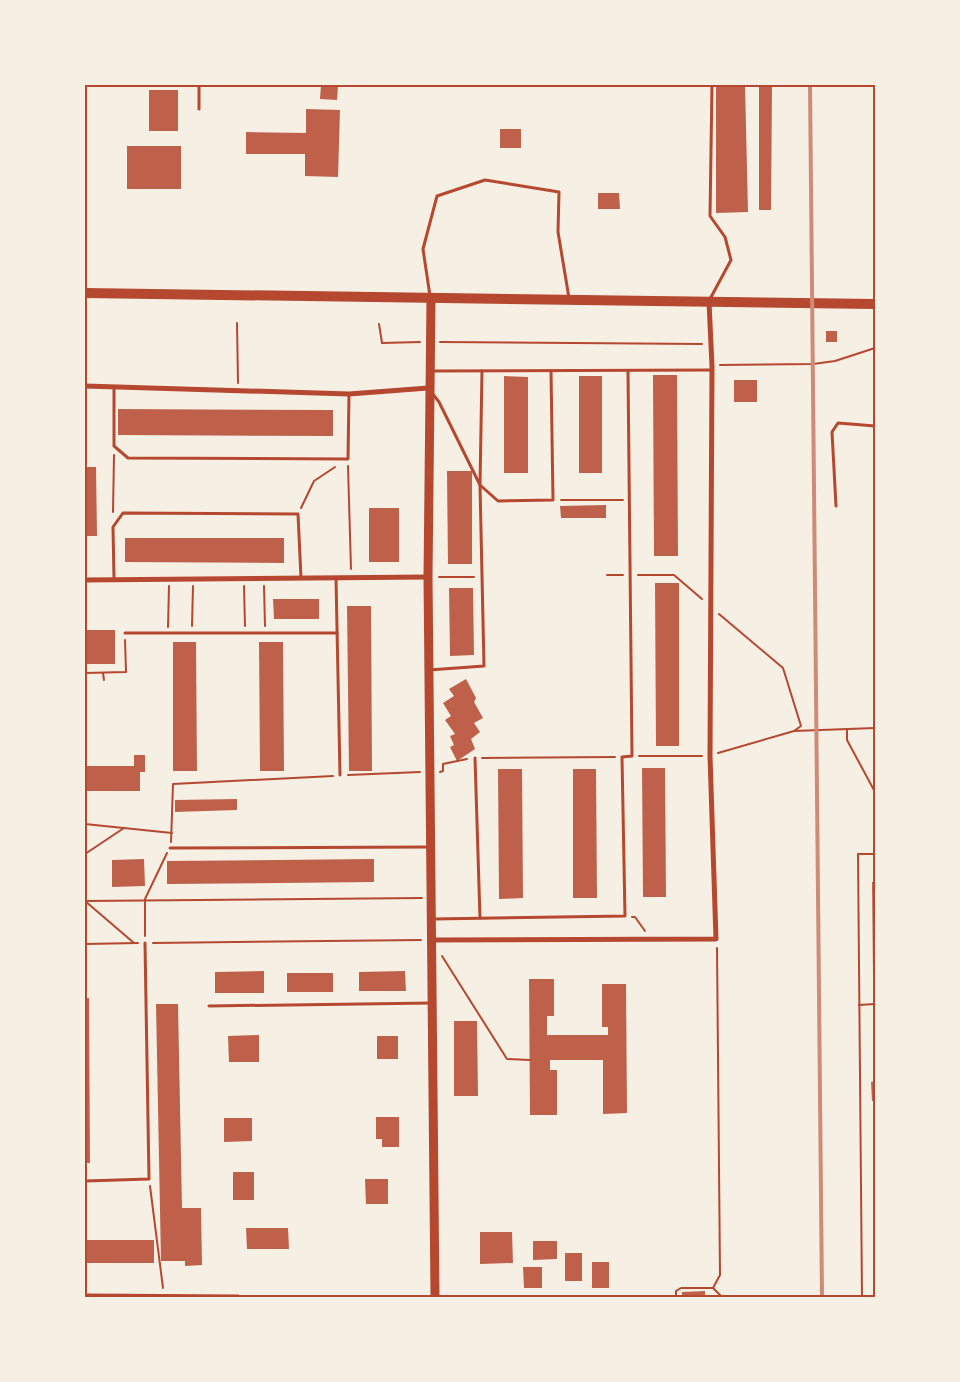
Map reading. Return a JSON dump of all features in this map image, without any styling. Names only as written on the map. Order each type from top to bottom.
[{"type":"main road","points":[[85,294],[875,304]]},
{"type":"main road","points":[[431,299],[428,388],[428,577],[435,1297]]},
{"type":"street","points":[[432,940],[716,939],[710,756],[712,345],[709,301]]},
{"type":"street","points":[[85,386],[349,394],[428,388]]},
{"type":"street","points":[[85,580],[428,577]]},
{"type":"street","points":[[85,1296],[238,1297]]},
{"type":"lane","points":[[199,109],[200,85]]},
{"type":"lane","points":[[709,301],[731,260],[725,237],[710,216],[712,85]]},
{"type":"lane","points":[[431,299],[423,249],[437,196],[485,180],[559,192],[558,232],[569,301]]},
{"type":"lane","points":[[430,371],[628,372],[712,368]]},
{"type":"lane","points":[[429,670],[484,666],[480,485],[482,371]]},
{"type":"lane","points":[[428,388],[439,402],[480,485],[498,501],[553,500],[551,371]]},
{"type":"lane","points":[[432,919],[625,916],[622,757],[632,756],[628,372]]},
{"type":"lane","points":[[114,388],[114,446],[128,458],[348,459],[349,394]]},
{"type":"lane","points":[[836,506],[832,432],[838,423],[875,426]]},
{"type":"lane","points":[[114,580],[113,527],[123,512],[298,514],[301,578]]},
{"type":"lane","points":[[336,578],[340,776]]},
{"type":"lane","points":[[125,633],[337,633]]},
{"type":"lane","points":[[474,758],[480,918]]},
{"type":"lane","points":[[170,848],[431,847]]},
{"type":"lane","points":[[85,1181],[149,1179],[145,943]]},
{"type":"lane","points":[[209,1006],[432,1003]]},
{"type":"path","points":[[237,323],[238,391]]},
{"type":"path","points":[[378,324],[382,343],[712,345]]},
{"type":"path","points":[[712,368],[813,364],[835,361],[875,348]]},
{"type":"path","points":[[113,527],[114,446]]},
{"type":"path","points":[[298,514],[314,481],[348,459]]},
{"type":"path","points":[[348,459],[351,578]]},
{"type":"path","points":[[553,500],[629,500]]},
{"type":"path","points":[[607,576],[674,575],[783,668],[800,726],[794,731],[826,728],[847,730],[875,728]]},
{"type":"path","points":[[428,577],[482,577]]},
{"type":"path","points":[[243,578],[245,634]]},
{"type":"path","points":[[264,578],[266,634]]},
{"type":"path","points":[[168,633],[169,579]]},
{"type":"path","points":[[192,633],[193,579]]},
{"type":"path","points":[[85,673],[126,672],[125,633]]},
{"type":"path","points":[[103,673],[104,680]]},
{"type":"path","points":[[847,730],[847,740],[875,792]]},
{"type":"path","points":[[145,943],[145,899],[170,848],[173,784],[443,772],[443,764],[474,758],[622,757]]},
{"type":"path","points":[[85,824],[172,833]]},
{"type":"path","points":[[85,854],[124,828]]},
{"type":"path","points":[[862,1297],[858,854],[875,854]]},
{"type":"path","points":[[85,901],[432,898]]},
{"type":"path","points":[[85,901],[134,943]]},
{"type":"path","points":[[625,916],[635,917],[651,939]]},
{"type":"path","points":[[713,1288],[720,1275],[716,939]]},
{"type":"path","points":[[85,944],[432,940]]},
{"type":"path","points":[[442,956],[507,1059],[530,1060]]},
{"type":"path","points":[[859,1005],[875,1004]]},
{"type":"path","points":[[149,1179],[164,1296]]},
{"type":"path","points":[[676,1297],[676,1291],[681,1288],[713,1288],[722,1297]]},
{"type":"building","points":[[321,85],[338,86],[337,100],[320,99]]},
{"type":"building","points":[[716,85],[745,85],[748,212],[716,213]]},
{"type":"building","points":[[759,85],[772,85],[771,210],[759,210]]},
{"type":"building","points":[[149,90],[178,90],[178,131],[149,131]]},
{"type":"building","points":[[306,109],[340,110],[338,177],[305,176],[305,154],[246,154],[246,132],[306,133]]},
{"type":"building","points":[[500,129],[521,129],[521,148],[500,148]]},
{"type":"building","points":[[127,146],[181,146],[181,189],[127,189]]},
{"type":"building","points":[[598,193],[619,193],[620,209],[598,209]]},
{"type":"building","points":[[826,331],[837,331],[837,342],[826,342]]},
{"type":"building","points":[[653,375],[677,375],[678,556],[654,556]]},
{"type":"building","points":[[504,376],[528,377],[528,473],[504,473]]},
{"type":"building","points":[[579,376],[602,376],[602,473],[579,473]]},
{"type":"building","points":[[734,380],[757,380],[757,402],[734,402]]},
{"type":"building","points":[[118,409],[333,410],[333,436],[118,435]]},
{"type":"building","points":[[85,467],[96,467],[97,536],[85,536]]},
{"type":"building","points":[[447,471],[472,471],[472,564],[448,564]]},
{"type":"building","points":[[606,505],[606,518],[561,518],[560,506]]},
{"type":"building","points":[[369,508],[399,508],[399,562],[369,562]]},
{"type":"building","points":[[125,538],[284,538],[284,563],[125,562]]},
{"type":"building","points":[[655,583],[679,583],[679,746],[656,746]]},
{"type":"building","points":[[449,588],[473,588],[474,655],[450,656]]},
{"type":"building","points":[[273,599],[319,599],[319,619],[274,619]]},
{"type":"building","points":[[347,606],[371,606],[372,771],[349,771]]},
{"type":"building","points":[[85,630],[115,630],[115,664],[85,664]]},
{"type":"building","points":[[173,642],[196,642],[197,771],[173,771]]},
{"type":"building","points":[[259,642],[283,642],[284,771],[260,771]]},
{"type":"building","points":[[466,679],[476,698],[474,702],[483,718],[474,723],[480,732],[471,739],[475,749],[457,761],[450,747],[454,745],[450,736],[455,734],[445,720],[451,716],[443,703],[454,696],[449,689]]},
{"type":"building","points":[[134,755],[145,755],[145,772],[140,772],[140,791],[85,791],[85,766],[134,766]]},
{"type":"building","points":[[642,768],[665,768],[666,897],[643,897]]},
{"type":"building","points":[[498,769],[522,769],[523,898],[499,899]]},
{"type":"building","points":[[573,769],[596,769],[597,898],[573,898]]},
{"type":"building","points":[[237,799],[237,810],[175,812],[175,800]]},
{"type":"building","points":[[144,859],[145,886],[112,887],[112,860]]},
{"type":"building","points":[[374,859],[374,882],[167,884],[167,861]]},
{"type":"building","points":[[872,882],[875,882],[875,975],[873,975]]},
{"type":"building","points":[[264,971],[264,993],[215,993],[215,972]]},
{"type":"building","points":[[405,971],[406,991],[359,991],[359,972]]},
{"type":"building","points":[[287,973],[333,973],[333,992],[287,992]]},
{"type":"building","points":[[529,979],[554,979],[554,1016],[547,1016],[547,1035],[608,1035],[608,1027],[602,1027],[602,984],[626,984],[627,1113],[603,1114],[603,1060],[550,1060],[550,1070],[557,1070],[557,1115],[530,1115]]},
{"type":"building","points":[[85,998],[89,998],[90,1163],[85,1163]]},
{"type":"building","points":[[156,1004],[178,1004],[182,1208],[201,1208],[202,1265],[185,1266],[185,1261],[161,1261]]},
{"type":"building","points":[[454,1021],[477,1021],[478,1096],[454,1096]]},
{"type":"building","points":[[259,1035],[259,1062],[229,1062],[228,1036]]},
{"type":"building","points":[[377,1036],[398,1036],[398,1059],[377,1059]]},
{"type":"building","points":[[875,1081],[875,1101],[872,1101],[871,1082]]},
{"type":"building","points":[[376,1117],[399,1117],[399,1147],[382,1147],[382,1139],[376,1139]]},
{"type":"building","points":[[224,1118],[252,1118],[252,1141],[224,1142]]},
{"type":"building","points":[[233,1172],[254,1172],[254,1200],[233,1200]]},
{"type":"building","points":[[365,1179],[388,1179],[388,1204],[366,1204]]},
{"type":"building","points":[[246,1228],[288,1228],[289,1249],[247,1249]]},
{"type":"building","points":[[480,1232],[512,1232],[513,1263],[480,1264]]},
{"type":"building","points":[[85,1240],[154,1240],[154,1263],[85,1263]]},
{"type":"building","points":[[533,1241],[557,1241],[557,1259],[533,1260]]},
{"type":"building","points":[[565,1253],[582,1253],[582,1281],[565,1281]]},
{"type":"building","points":[[592,1262],[609,1262],[609,1288],[592,1288]]},
{"type":"building","points":[[523,1267],[542,1267],[542,1288],[524,1288]]},
{"type":"building","points":[[705,1291],[705,1297],[682,1297],[682,1292]]},
{"type":"railway","points":[[810,85],[822,1297]]}]
